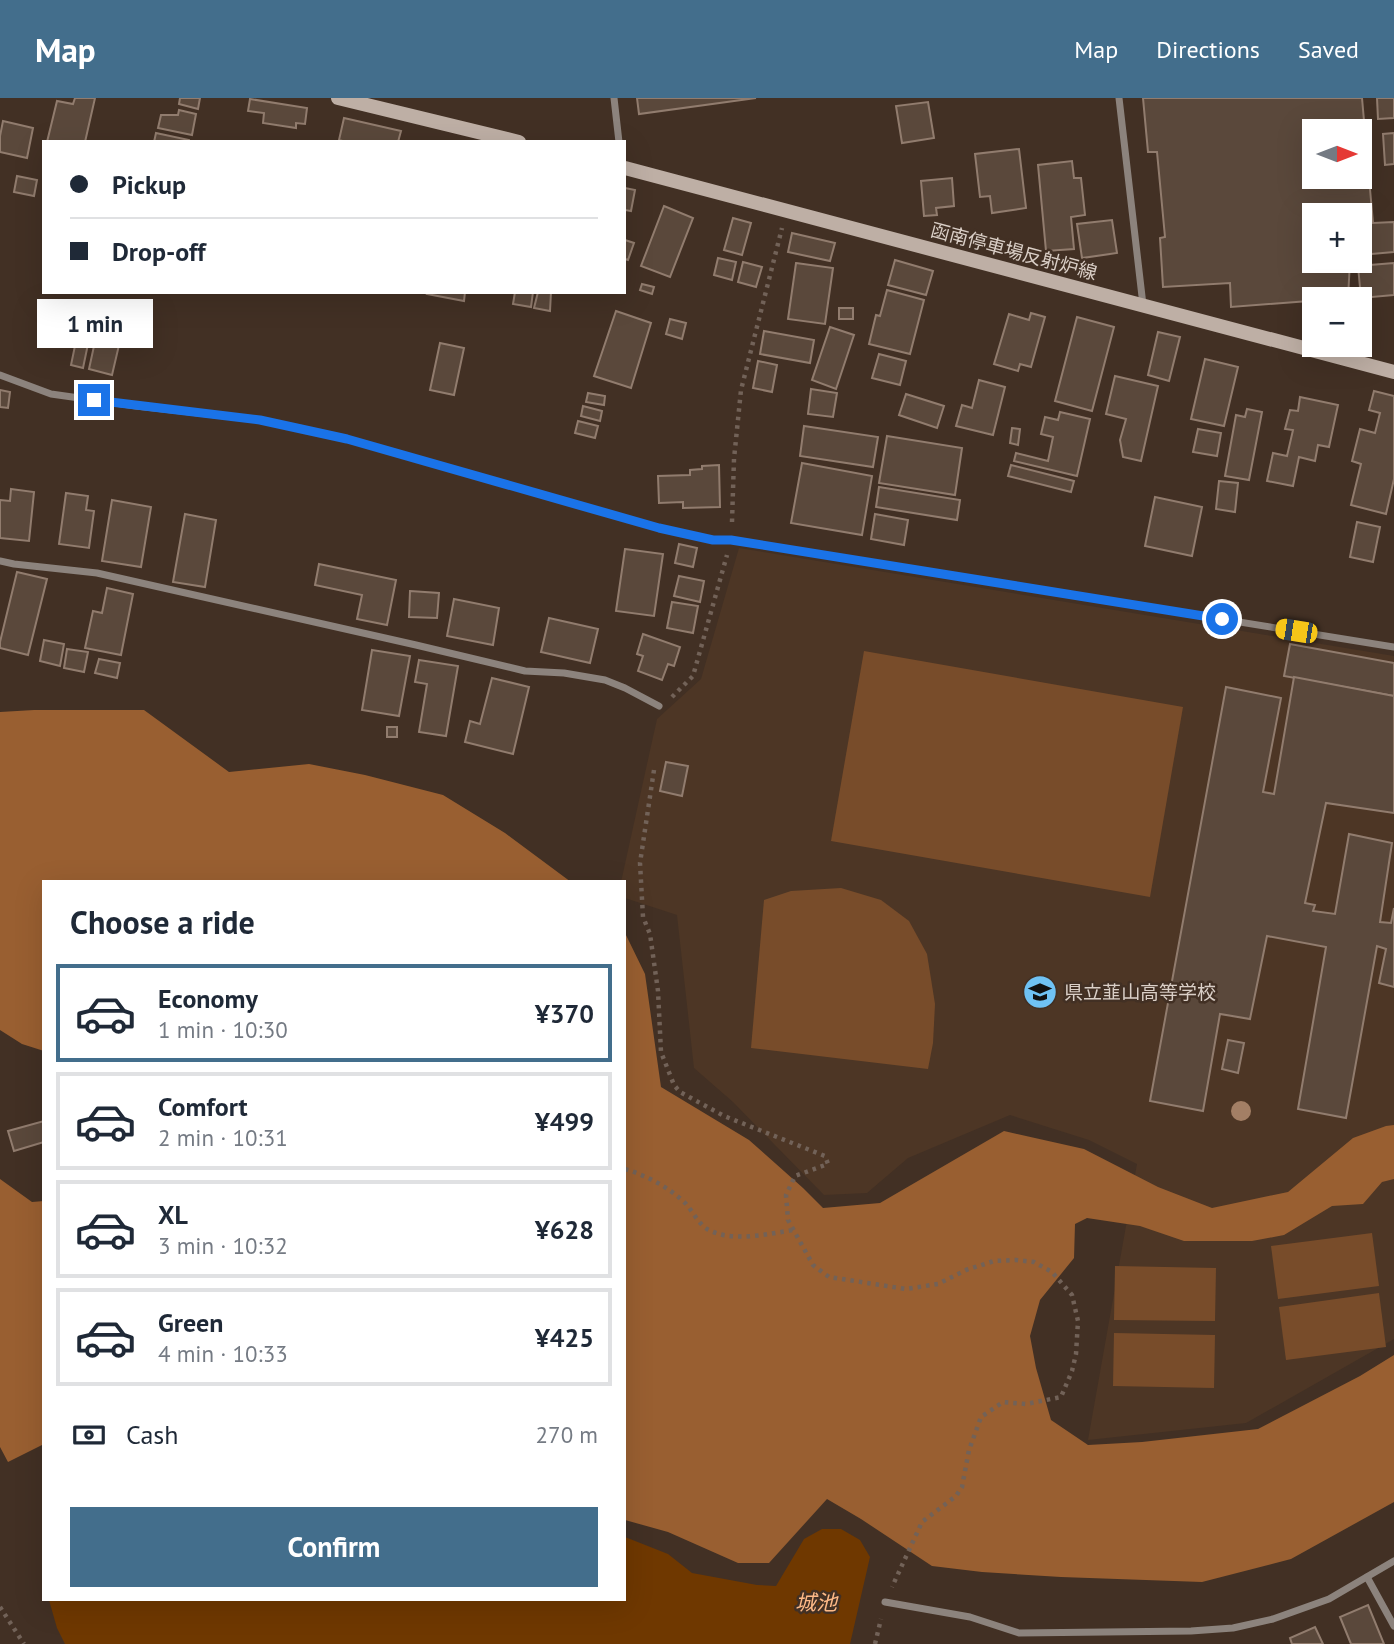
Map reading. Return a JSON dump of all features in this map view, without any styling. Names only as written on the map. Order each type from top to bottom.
[{"type":"main road","points":[[338,98],[511,140]]},
{"type":"main road","name":"函南停車場反射炉線","points":[[626,167],[1394,372]]},
{"type":"street","points":[[614,98],[619,140]]},
{"type":"street","points":[[1119,98],[1143,305]]},
{"type":"street","points":[[0,375],[51,394],[260,420],[334,436],[659,528],[713,540],[731,540],[1394,647]]},
{"type":"street","points":[[0,561],[14,565],[97,573],[525,671],[564,673],[605,680],[659,706]]},
{"type":"street","points":[[885,1602],[970,1618],[1019,1633],[1233,1628],[1273,1619],[1329,1599],[1394,1561]]},
{"type":"street","points":[[1367,1577],[1394,1626]]},
{"type":"path","points":[[659,706],[669,701],[693,676],[731,540],[734,459],[741,390],[787,211]]},
{"type":"path","points":[[654,770],[640,863],[643,917],[650,934],[658,991],[661,1052],[674,1085],[680,1092],[724,1116],[825,1156],[828,1164],[795,1176],[786,1195],[788,1220],[814,1265],[829,1277],[906,1289],[938,1284],[966,1270],[995,1261],[1034,1262],[1052,1272],[1072,1295],[1078,1321],[1076,1354],[1061,1396],[1026,1404],[1003,1402],[981,1417],[969,1450],[962,1487],[956,1496],[922,1522],[885,1602],[875,1644]]},
{"type":"path","points":[[626,1170],[636,1172],[664,1186],[685,1203],[706,1229],[731,1237],[755,1237],[793,1230]]},
{"type":"path","points":[[0,1607],[24,1644]]},
{"type":"shaded area","name":"県立韮山高等学校","points":[[739,548],[1394,656],[1394,1339],[1246,1423],[1088,1440],[1137,1164],[1089,1140],[1010,1115],[908,1158],[867,1193],[824,1195],[733,1102],[694,1068],[677,915],[626,898],[626,880],[621,880],[657,719],[701,679]]},
{"type":"shaded area","points":[[864,651],[1183,707],[1150,897],[831,841]]},
{"type":"shaded area","points":[[144,710],[229,772],[309,764],[443,795],[505,833],[568,880],[42,880],[42,1050],[22,1044],[0,1030],[0,712]]},
{"type":"shaded area","points":[[841,888],[881,900],[909,921],[927,954],[935,1004],[933,1043],[928,1069],[751,1048],[764,900],[791,891]]},
{"type":"shaded area","points":[[626,935],[645,974],[661,1087],[749,1140],[823,1208],[880,1203],[1004,1131],[1084,1149],[1158,1187],[1212,1208],[1288,1192],[1353,1138],[1394,1125],[1394,1179],[1382,1182],[1363,1204],[1332,1206],[1284,1235],[1252,1241],[1184,1241],[1140,1226],[1087,1218],[1075,1224],[1074,1258],[1040,1300],[1030,1336],[1051,1420],[1088,1445],[1258,1429],[1360,1376],[1394,1355],[1394,1502],[1291,1559],[1202,1582],[1061,1577],[932,1566],[827,1499],[769,1563],[738,1563],[668,1532],[626,1520]]},
{"type":"shaded area","points":[[0,1179],[32,1202],[42,1201],[42,1445],[8,1462],[0,1447]]},
{"type":"shaded area","points":[[1372,1233],[1379,1286],[1278,1299],[1271,1246]]},
{"type":"shaded area","points":[[1115,1266],[1216,1268],[1215,1321],[1114,1320]]},
{"type":"shaded area","points":[[1379,1293],[1386,1347],[1286,1360],[1279,1307]]},
{"type":"shaded area","points":[[1114,1333],[1215,1335],[1214,1388],[1113,1386]]},
{"type":"water","name":"城池","points":[[822,1529],[841,1529],[860,1540],[870,1557],[850,1644],[65,1644],[49,1601],[626,1601],[626,1537],[668,1554],[692,1573],[776,1586],[804,1539]]},
{"type":"building","points":[[75,98],[95,98],[85,140],[47,140],[57,101],[73,104]]},
{"type":"building","points":[[180,98],[200,98],[198,109],[179,104]]},
{"type":"building","points":[[637,98],[756,98],[639,114]]},
{"type":"building","points":[[1143,98],[1362,98],[1364,119],[1302,119],[1302,189],[1370,189],[1371,203],[1302,203],[1302,273],[1349,273],[1349,287],[1302,287],[1302,302],[1231,307],[1230,283],[1163,287],[1160,238],[1165,237],[1157,152],[1148,152]]},
{"type":"building","points":[[1377,98],[1394,98],[1394,118],[1378,119]]},
{"type":"building","points":[[250,99],[307,108],[305,124],[296,123],[296,128],[263,123],[264,113],[248,111]]},
{"type":"building","points":[[928,102],[934,138],[902,143],[896,106]]},
{"type":"building","points":[[179,110],[196,114],[192,135],[158,128],[161,115],[178,115]]},
{"type":"building","points":[[344,118],[401,131],[399,140],[339,140]]},
{"type":"building","points":[[3,121],[33,128],[27,158],[0,152]]},
{"type":"building","points":[[156,133],[189,140],[154,140]]},
{"type":"building","points":[[1394,133],[1394,164],[1385,165],[1383,134]]},
{"type":"building","points":[[1019,149],[1026,208],[992,213],[990,196],[980,197],[975,154]]},
{"type":"building","points":[[1072,161],[1074,178],[1081,178],[1085,215],[1071,217],[1074,249],[1046,251],[1038,165]]},
{"type":"building","points":[[17,176],[37,180],[34,196],[14,192]]},
{"type":"building","points":[[952,178],[954,206],[936,208],[937,215],[924,216],[921,181]]},
{"type":"building","points":[[626,188],[635,190],[631,211],[626,210]]},
{"type":"building","points":[[664,206],[693,218],[670,277],[641,266]]},
{"type":"building","points":[[1372,212],[1373,223],[1394,222],[1394,252],[1372,254]]},
{"type":"building","points":[[733,218],[751,223],[742,255],[724,250]]},
{"type":"building","points":[[1112,220],[1117,253],[1082,258],[1077,224]]},
{"type":"building","points":[[792,233],[835,243],[830,261],[788,252]]},
{"type":"building","points":[[626,240],[634,243],[626,259]]},
{"type":"building","points":[[718,258],[736,262],[732,280],[714,275]]},
{"type":"building","points":[[895,260],[933,271],[926,295],[888,285]]},
{"type":"building","points":[[743,262],[762,267],[756,287],[738,282]]},
{"type":"building","points":[[796,263],[833,268],[825,324],[788,319]]},
{"type":"building","points":[[1394,263],[1394,295],[1372,297],[1372,287],[1360,287],[1359,273],[1372,273],[1372,265]]},
{"type":"building","points":[[642,284],[654,287],[652,294],[640,290]]},
{"type":"building","points":[[887,290],[924,300],[910,354],[869,344],[876,315],[880,316]]},
{"type":"building","points":[[427,294],[465,294],[464,301]]},
{"type":"building","points":[[515,294],[533,294],[531,307],[513,304]]},
{"type":"building","points":[[538,294],[551,294],[550,311],[534,308]]},
{"type":"building","points":[[839,308],[853,308],[853,319],[839,319]]},
{"type":"building","points":[[616,311],[651,323],[631,388],[594,376]]},
{"type":"building","points":[[1031,313],[1045,317],[1031,367],[1020,364],[1018,371],[994,364],[1009,314],[1029,320]]},
{"type":"building","points":[[1077,317],[1114,327],[1092,411],[1055,401]]},
{"type":"building","points":[[670,319],[686,323],[682,339],[666,334]]},
{"type":"building","points":[[99,323],[123,328],[112,375],[89,369]]},
{"type":"building","points":[[830,327],[854,335],[836,389],[812,380]]},
{"type":"building","points":[[764,331],[814,340],[810,363],[760,354]]},
{"type":"building","points":[[1158,332],[1180,337],[1169,381],[1148,375]]},
{"type":"building","points":[[76,341],[88,344],[83,368],[71,365]]},
{"type":"building","points":[[440,343],[464,348],[454,395],[430,390]]},
{"type":"building","points":[[879,354],[906,361],[900,385],[872,378]]},
{"type":"building","points":[[1205,359],[1238,367],[1224,426],[1191,419]]},
{"type":"building","points":[[758,361],[777,365],[772,392],[753,388]]},
{"type":"building","points":[[1115,376],[1158,386],[1141,461],[1123,457],[1120,440],[1126,419],[1106,414]]},
{"type":"building","points":[[979,380],[1005,387],[993,435],[956,426],[962,405],[972,408]]},
{"type":"building","points":[[811,389],[837,393],[833,417],[808,414]]},
{"type":"building","points":[[0,390],[10,392],[8,408],[0,407]]},
{"type":"building","points":[[1374,391],[1394,396],[1394,479],[1386,514],[1351,505],[1361,464],[1352,461],[1360,429],[1375,433],[1380,413],[1369,410]]},
{"type":"building","points":[[588,393],[605,396],[604,405],[586,402]]},
{"type":"building","points":[[906,394],[944,406],[937,428],[899,415]]},
{"type":"building","points":[[1300,397],[1338,405],[1329,447],[1318,445],[1315,461],[1299,457],[1293,486],[1267,481],[1273,453],[1287,456],[1293,430],[1285,429],[1290,410],[1298,411]]},
{"type":"building","points":[[583,406],[602,411],[600,421],[581,416]]},
{"type":"building","points":[[1247,409],[1262,412],[1249,480],[1225,476],[1236,415],[1245,417]]},
{"type":"building","points":[[1060,412],[1090,419],[1077,476],[1014,461],[1016,453],[1048,461],[1053,437],[1041,434],[1045,417],[1058,420]]},
{"type":"building","points":[[578,421],[598,426],[595,438],[575,433]]},
{"type":"building","points":[[804,426],[878,437],[873,467],[800,456]]},
{"type":"building","points":[[1012,428],[1020,429],[1018,445],[1010,443]]},
{"type":"building","points":[[1198,429],[1221,433],[1217,456],[1193,452]]},
{"type":"building","points":[[887,436],[962,448],[955,495],[879,483]]},
{"type":"building","points":[[802,463],[872,476],[862,535],[791,523]]},
{"type":"building","points":[[719,465],[720,507],[683,508],[683,502],[659,503],[658,476],[690,475],[690,470]]},
{"type":"building","points":[[1011,465],[1074,481],[1071,492],[1008,476]]},
{"type":"building","points":[[1219,481],[1238,483],[1235,512],[1216,509]]},
{"type":"building","points":[[879,487],[960,500],[957,520],[876,507]]},
{"type":"building","points":[[11,489],[34,492],[29,541],[0,538],[0,500],[10,501]]},
{"type":"building","points":[[66,493],[88,496],[86,510],[94,511],[89,548],[59,544]]},
{"type":"building","points":[[1155,497],[1202,507],[1192,556],[1145,546]]},
{"type":"building","points":[[112,500],[151,507],[141,567],[102,561]]},
{"type":"building","points":[[185,514],[216,520],[205,587],[173,582]]},
{"type":"building","points":[[875,514],[908,520],[904,545],[871,539]]},
{"type":"building","points":[[1357,522],[1380,527],[1373,562],[1350,557]]},
{"type":"building","points":[[679,544],[697,548],[693,567],[675,563]]},
{"type":"building","points":[[625,549],[663,554],[654,616],[616,611]]},
{"type":"building","points":[[319,564],[396,580],[387,625],[357,619],[362,595],[315,585]]},
{"type":"building","points":[[17,572],[47,579],[28,655],[0,648]]},
{"type":"building","points":[[679,576],[704,581],[700,602],[674,596]]},
{"type":"building","points":[[107,588],[133,594],[121,655],[85,648],[93,611],[102,613]]},
{"type":"building","points":[[410,591],[439,593],[437,618],[409,617]]},
{"type":"building","points":[[454,599],[499,608],[493,645],[447,636]]},
{"type":"building","points":[[672,602],[698,606],[693,633],[667,628]]},
{"type":"building","points":[[549,618],[598,629],[590,663],[541,652]]},
{"type":"building","points":[[643,634],[680,647],[674,666],[668,664],[662,680],[638,671],[643,656],[637,654]]},
{"type":"building","points":[[44,640],[64,644],[60,666],[40,661]]},
{"type":"building","points":[[1290,644],[1394,663],[1394,696],[1284,676]]},
{"type":"building","points":[[67,649],[88,652],[84,672],[64,668]]},
{"type":"building","points":[[372,650],[410,656],[399,716],[362,710]]},
{"type":"building","points":[[99,659],[120,663],[117,678],[95,673]]},
{"type":"building","points":[[419,660],[458,666],[446,736],[419,732],[427,684],[415,682]]},
{"type":"building","points":[[1294,677],[1394,696],[1394,813],[1326,803],[1305,903],[1315,905],[1313,911],[1335,914],[1349,834],[1392,843],[1380,922],[1391,923],[1394,908],[1394,987],[1379,983],[1386,949],[1377,946],[1346,1118],[1298,1109],[1326,947],[1267,936],[1250,1019],[1220,1014],[1203,1111],[1150,1101],[1226,687],[1281,698],[1263,792],[1274,794]]},
{"type":"building","points":[[492,678],[529,687],[513,754],[465,742],[470,721],[480,724]]},
{"type":"building","points":[[387,727],[397,727],[397,737],[387,737]]},
{"type":"building","points":[[666,762],[688,766],[682,796],[660,791]]},
{"type":"building","points":[[1228,1040],[1244,1043],[1238,1073],[1222,1069]]},
{"type":"building","points":[[42,1122],[42,1143],[14,1151],[8,1131]]},
{"type":"building","points":[[1368,1605],[1384,1644],[1351,1644],[1340,1617]]},
{"type":"building","points":[[1315,1627],[1323,1644],[1292,1644],[1290,1638]]},
{"type":"place","name":"県立韮山高等学校","points":[[1040,992]]},
{"type":"route","points":[[94,400],[260,420],[347,439],[659,528],[713,540],[731,540],[1222,619]]}]
